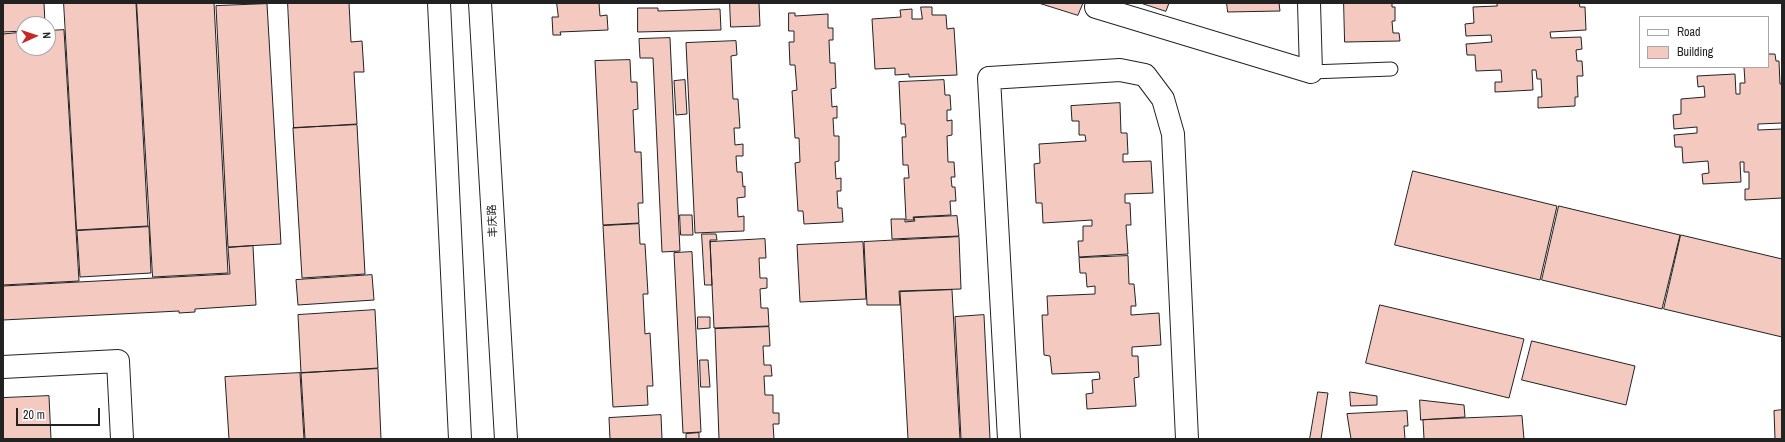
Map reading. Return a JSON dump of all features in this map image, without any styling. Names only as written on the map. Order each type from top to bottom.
[{"type":"street","points":[[439,3],[460,439]]},
{"type":"street","name":"丰庆路","points":[[480,3],[506,439]]},
{"type":"street","points":[[1096,7],[1311,72],[1309,3]]},
{"type":"street","points":[[1009,439],[989,78],[1120,70],[1145,75],[1163,99],[1173,134],[1187,439]]},
{"type":"street","points":[[3,367],[118,361],[122,439]]},
{"type":"lane","points":[[1311,72],[1391,69]]},
{"type":"building","points":[[3,3],[44,3],[45,16],[16,16],[16,31],[3,32]]},
{"type":"building","points":[[64,3],[136,3],[148,226],[77,230]]},
{"type":"building","points":[[137,3],[214,3],[228,273],[153,277]]},
{"type":"building","points":[[288,3],[349,3],[351,42],[362,41],[364,72],[354,72],[357,124],[294,128]]},
{"type":"building","points":[[557,3],[599,3],[600,16],[607,15],[608,30],[560,32],[561,35],[553,35],[552,17],[558,17]]},
{"type":"building","points":[[730,3],[759,3],[760,26],[731,27]]},
{"type":"building","points":[[1039,3],[1083,3],[1078,15]]},
{"type":"building","points":[[1141,3],[1169,3],[1166,11]]},
{"type":"building","points":[[1227,3],[1279,3],[1280,11],[1228,12]]},
{"type":"building","points":[[1344,3],[1392,3],[1392,7],[1395,7],[1395,21],[1392,21],[1393,33],[1399,33],[1400,41],[1345,42]]},
{"type":"building","points":[[1497,3],[1579,3],[1580,7],[1585,7],[1586,30],[1550,32],[1551,38],[1581,37],[1582,49],[1576,50],[1577,61],[1582,61],[1583,76],[1577,76],[1578,97],[1575,97],[1575,106],[1538,108],[1538,97],[1542,97],[1541,79],[1537,79],[1536,70],[1532,70],[1533,90],[1495,92],[1495,82],[1502,82],[1501,70],[1476,71],[1475,55],[1467,55],[1466,44],[1492,42],[1491,35],[1466,36],[1465,24],[1474,23],[1473,7],[1497,6]]},
{"type":"building","points":[[267,4],[281,244],[228,247],[216,6]]},
{"type":"building","points":[[921,7],[932,7],[932,15],[946,15],[947,29],[954,28],[957,75],[909,77],[909,74],[895,75],[895,68],[875,69],[872,19],[901,17],[900,10],[912,9],[912,19],[922,19]]},
{"type":"building","points":[[638,8],[658,8],[658,11],[720,9],[721,30],[638,32]]},
{"type":"building","points":[[789,13],[795,13],[795,16],[828,14],[828,28],[833,28],[833,40],[829,40],[830,63],[835,63],[836,88],[831,89],[832,107],[837,106],[837,118],[833,118],[834,136],[839,136],[839,161],[835,162],[836,179],[841,178],[841,191],[837,191],[838,208],[842,208],[843,222],[804,224],[803,211],[798,211],[795,163],[800,162],[799,138],[795,138],[792,91],[797,90],[795,65],[790,65],[789,42],[794,42],[794,31],[789,31]]},
{"type":"building","points":[[56,30],[64,30],[79,281],[3,285],[3,34],[16,33],[16,56],[56,56]]},
{"type":"building","points":[[670,38],[680,251],[662,252],[653,58],[640,58],[639,39]]},
{"type":"building","points":[[736,41],[737,55],[731,56],[733,99],[738,99],[740,128],[734,128],[735,145],[743,144],[743,156],[736,156],[737,172],[742,172],[743,187],[745,186],[745,197],[737,198],[738,217],[744,216],[744,231],[695,233],[686,43]]},
{"type":"building","points":[[1769,54],[1775,54],[1776,61],[1779,61],[1780,84],[1782,84],[1782,123],[1758,124],[1758,130],[1782,129],[1782,198],[1745,200],[1745,189],[1749,189],[1749,172],[1744,172],[1744,162],[1740,162],[1741,182],[1703,184],[1702,174],[1709,173],[1708,161],[1683,163],[1682,147],[1675,147],[1674,135],[1697,133],[1697,127],[1674,129],[1673,115],[1681,114],[1681,99],[1705,97],[1704,86],[1698,87],[1697,76],[1735,74],[1736,94],[1740,94],[1740,83],[1745,83],[1744,68],[1769,68]]},
{"type":"building","points":[[630,60],[631,82],[637,82],[638,109],[633,110],[635,152],[641,152],[643,203],[638,203],[639,223],[603,225],[595,61]]},
{"type":"building","points":[[685,80],[687,114],[676,115],[674,81]]},
{"type":"building","points":[[944,80],[945,95],[950,95],[951,110],[947,110],[947,121],[952,120],[952,135],[947,136],[948,162],[954,162],[955,177],[951,177],[952,187],[955,187],[956,201],[950,201],[951,215],[913,217],[914,220],[906,220],[904,178],[909,178],[908,165],[903,165],[902,137],[906,137],[905,124],[901,124],[899,82]]},
{"type":"building","points":[[1120,103],[1121,133],[1127,133],[1128,154],[1123,154],[1123,162],[1151,161],[1153,193],[1125,194],[1125,203],[1130,203],[1131,225],[1126,225],[1128,254],[1079,257],[1078,241],[1083,241],[1083,226],[1092,226],[1092,220],[1043,223],[1042,203],[1036,203],[1034,164],[1040,163],[1039,144],[1086,141],[1085,135],[1079,135],[1079,121],[1072,121],[1071,106]]},
{"type":"building","points":[[357,125],[365,274],[302,278],[293,128]]},
{"type":"building","points":[[1413,171],[1557,206],[1540,280],[1395,245]]},
{"type":"building","points":[[1559,206],[1680,235],[1662,309],[1542,280]]},
{"type":"building","points":[[680,215],[692,215],[693,235],[681,235]]},
{"type":"building","points":[[957,216],[959,236],[892,239],[891,219],[905,219],[905,222],[915,221],[914,218]]},
{"type":"building","points":[[639,224],[640,244],[645,244],[648,294],[643,294],[645,334],[650,333],[653,386],[647,386],[648,405],[613,407],[603,226]]},
{"type":"building","points":[[149,227],[151,273],[80,277],[77,231]]},
{"type":"building","points":[[702,234],[716,234],[717,240],[710,240],[712,285],[705,285]]},
{"type":"building","points":[[1681,235],[1782,259],[1782,337],[1664,309]]},
{"type":"building","points":[[959,237],[961,289],[899,291],[900,305],[867,305],[864,242]]},
{"type":"building","points":[[765,239],[766,258],[759,258],[760,278],[767,278],[767,288],[760,289],[761,308],[768,308],[769,326],[714,328],[710,242]]},
{"type":"building","points":[[863,242],[866,299],[800,302],[797,245]]},
{"type":"building","points":[[253,246],[256,305],[195,309],[195,312],[179,313],[179,311],[3,320],[3,286],[230,274],[228,248]]},
{"type":"building","points":[[692,252],[701,432],[683,433],[674,253]]},
{"type":"building","points":[[1128,256],[1129,284],[1134,284],[1136,306],[1131,306],[1131,315],[1159,313],[1161,345],[1132,347],[1132,356],[1138,356],[1139,377],[1134,378],[1136,406],[1087,409],[1086,394],[1093,393],[1092,380],[1100,379],[1099,372],[1052,374],[1050,356],[1044,355],[1042,315],[1048,315],[1047,296],[1095,294],[1095,286],[1087,287],[1086,273],[1080,273],[1079,258]]},
{"type":"building","points":[[372,275],[374,300],[298,305],[296,280]]},
{"type":"building","points":[[952,290],[960,439],[908,439],[900,292]]},
{"type":"building","points":[[1380,305],[1524,339],[1509,398],[1366,363]]},
{"type":"building","points":[[375,310],[378,368],[301,373],[298,315]]},
{"type":"building","points":[[984,315],[990,439],[961,439],[955,317]]},
{"type":"building","points":[[698,317],[710,317],[710,328],[698,329]]},
{"type":"building","points":[[769,327],[770,346],[763,346],[764,365],[771,365],[772,376],[764,376],[765,395],[773,395],[773,413],[779,413],[779,424],[773,424],[774,439],[719,439],[715,329]]},
{"type":"building","points":[[1532,341],[1635,366],[1626,405],[1522,380]]},
{"type":"building","points":[[700,360],[708,360],[710,387],[701,387]]},
{"type":"building","points":[[378,369],[381,439],[305,439],[301,373]]},
{"type":"building","points":[[300,373],[304,439],[229,439],[225,377]]},
{"type":"building","points":[[1318,392],[1328,393],[1321,439],[1310,439]]},
{"type":"building","points":[[1350,392],[1377,396],[1377,405],[1351,406]]},
{"type":"building","points":[[49,396],[51,439],[3,439],[3,398]]},
{"type":"building","points":[[1420,400],[1464,405],[1465,417],[1421,420]]},
{"type":"building","points":[[1782,410],[1782,439],[1775,439],[1774,411]]},
{"type":"building","points":[[1407,411],[1408,426],[1404,426],[1405,439],[1351,439],[1347,414]]},
{"type":"building","points":[[661,415],[662,439],[610,439],[609,418]]},
{"type":"building","points":[[1522,416],[1524,439],[1424,439],[1423,420]]},
{"type":"building","points":[[699,433],[699,439],[686,439],[686,434]]}]
